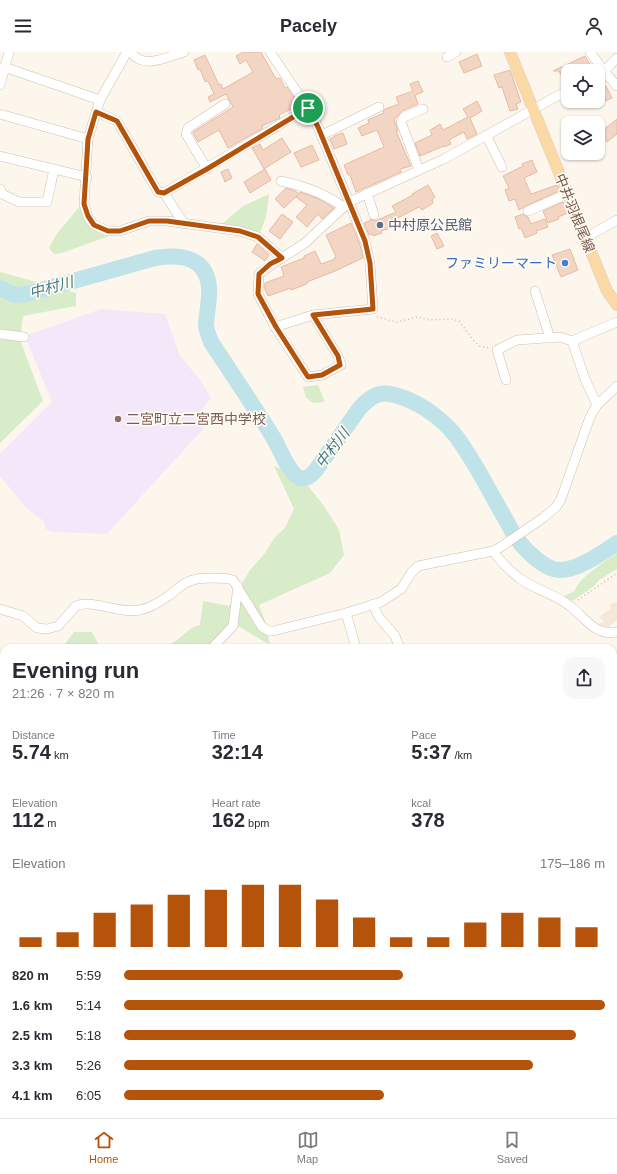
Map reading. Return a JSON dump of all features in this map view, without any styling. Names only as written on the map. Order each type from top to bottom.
[{"type":"main road","name":"中井羽根尾線","points":[[510,52],[607,291],[617,305]]},
{"type":"street","points":[[0,85],[9,52]]},
{"type":"street","points":[[127,52],[100,100],[88,139],[87,177],[84,204],[88,216],[94,225],[108,231],[120,231],[149,221],[167,221],[240,231],[258,237],[282,258]]},
{"type":"street","points":[[131,52],[134,57],[144,61],[157,60],[184,52]]},
{"type":"street","points":[[270,52],[308,108],[322,135],[346,204],[365,241],[370,263],[373,309],[313,315],[276,327]]},
{"type":"street","points":[[446,57],[456,52]]},
{"type":"street","points":[[590,52],[597,64]]},
{"type":"street","points":[[605,68],[617,58]]},
{"type":"street","points":[[4,67],[100,100]]},
{"type":"street","points":[[605,76],[617,86]]},
{"type":"street","points":[[313,315],[338,356],[340,365],[322,375],[308,377],[276,327],[258,294],[259,274],[270,264],[305,243],[346,204],[444,159],[561,94]]},
{"type":"street","points":[[207,169],[186,134],[188,128],[225,104]]},
{"type":"street","points":[[322,135],[379,107]]},
{"type":"street","points":[[96,112],[117,121],[158,192],[164,193],[308,108]]},
{"type":"street","points":[[419,170],[401,122],[404,116],[423,109]]},
{"type":"street","points":[[0,114],[88,139]]},
{"type":"street","points":[[486,135],[502,167]]},
{"type":"street","points":[[0,156],[87,177]]},
{"type":"street","points":[[0,189],[2,194],[19,202],[48,202],[54,169]]},
{"type":"street","points":[[281,181],[320,192],[346,204]]},
{"type":"street","points":[[164,193],[184,224]]},
{"type":"street","points":[[367,194],[374,215]]},
{"type":"street","points":[[528,211],[567,194]]},
{"type":"street","points":[[585,238],[617,220]]},
{"type":"street","points":[[535,291],[550,338]]},
{"type":"street","points":[[506,380],[497,350],[517,340],[560,337],[572,340],[617,322]]},
{"type":"street","points":[[0,334],[24,337]]},
{"type":"street","points":[[572,340],[585,379],[597,405]]},
{"type":"street","points":[[0,609],[23,616],[37,628],[47,629],[58,626],[76,606],[79,605],[87,604],[123,611],[141,610],[168,596],[186,582],[193,580],[228,578],[233,580],[238,586],[262,627],[268,631],[278,631],[381,602],[401,589],[412,572],[418,566],[496,550],[550,513],[562,499],[590,417],[597,405],[617,386]]},
{"type":"street","points":[[496,550],[501,562],[519,578],[570,606],[588,624],[598,630],[612,633],[617,632]]},
{"type":"street","points":[[216,644],[233,626],[238,586]]},
{"type":"street","points":[[373,604],[378,616],[395,636],[398,644]]},
{"type":"street","points":[[346,613],[355,644]]},
{"type":"path","points":[[373,309],[377,318],[397,322],[418,317],[429,320],[453,319],[459,321],[474,341],[480,346],[497,350]]},
{"type":"path","points":[[570,606],[617,573]]},
{"type":"shaded area","name":"二宮町立二宮西中学校","points":[[101,309],[165,314],[180,356],[201,381],[211,398],[197,415],[205,423],[204,428],[107,534],[52,532],[45,528],[44,521],[27,509],[0,476],[0,454],[52,402],[25,336]]},
{"type":"shaded area","points":[[617,602],[617,620],[609,627],[603,629],[599,624],[604,622],[599,617],[611,608],[609,605]]},
{"type":"green space","points":[[269,194],[266,217],[259,235],[222,224],[243,206]]},
{"type":"green space","points":[[80,206],[84,218],[90,226],[98,232],[109,236],[62,253],[54,254],[49,248],[56,235]]},
{"type":"green space","points":[[0,272],[76,293],[76,306],[23,316],[20,340],[43,401],[0,443]]},
{"type":"green space","points":[[318,385],[325,402],[313,403],[306,398],[303,387]]},
{"type":"green space","points":[[274,466],[288,472],[308,486],[324,506],[339,530],[344,555],[330,573],[259,605],[265,621],[270,644],[238,626],[213,644],[171,644],[192,628],[200,625],[203,601],[229,606],[250,570],[265,553],[275,537],[285,528],[294,509]]},
{"type":"green space","points":[[617,553],[617,569],[599,580],[594,586],[574,600],[566,601],[562,597],[575,591],[581,581]]},
{"type":"green space","points":[[74,632],[92,632],[98,644],[65,644]]},
{"type":"building","points":[[244,52],[261,52],[276,79],[280,78],[285,88],[287,87],[299,105],[279,115],[280,118],[262,126],[263,128],[228,148],[219,130],[198,142],[193,132],[233,107],[226,94],[210,102],[208,97],[214,94],[208,81],[205,82],[200,69],[198,70],[194,60],[205,55],[219,85],[221,84],[223,89],[253,72],[246,60],[240,64],[236,56]]},
{"type":"building","points":[[477,54],[482,66],[464,73],[459,62]]},
{"type":"building","points":[[585,56],[590,64],[568,64]]},
{"type":"building","points":[[561,67],[561,75],[559,71],[553,71]]},
{"type":"building","points":[[510,70],[521,102],[516,104],[518,109],[510,111],[502,87],[499,88],[494,75]]},
{"type":"building","points":[[418,81],[423,92],[415,95],[418,104],[402,111],[394,119],[398,131],[396,131],[411,166],[400,169],[401,172],[356,192],[350,175],[348,175],[344,165],[384,147],[377,130],[362,136],[358,128],[369,123],[368,120],[384,113],[383,111],[385,109],[399,104],[396,97],[413,91],[410,84]]},
{"type":"building","points":[[605,86],[612,98],[605,101]]},
{"type":"building","points":[[477,101],[482,111],[470,118],[477,134],[467,139],[464,132],[449,140],[451,144],[420,156],[415,143],[432,135],[430,130],[440,124],[443,130],[468,117],[463,109]]},
{"type":"building","points":[[617,119],[617,134],[607,142],[605,139],[605,129]]},
{"type":"building","points":[[343,133],[347,144],[334,149],[330,139]]},
{"type":"building","points":[[282,138],[291,152],[264,169],[252,148],[260,144],[263,150]]},
{"type":"building","points":[[312,145],[319,160],[301,167],[294,153]]},
{"type":"building","points":[[532,160],[537,172],[524,178],[531,194],[557,185],[559,191],[519,210],[515,199],[509,201],[505,190],[509,188],[503,176],[523,166],[522,164]]},
{"type":"building","points":[[228,169],[232,178],[225,182],[221,172]]},
{"type":"building","points":[[265,169],[271,180],[250,193],[244,182]]},
{"type":"building","points":[[428,185],[435,197],[432,200],[433,203],[422,210],[419,207],[392,221],[394,227],[381,231],[382,233],[373,236],[373,234],[369,235],[364,223],[370,221],[370,219],[375,221],[396,212],[392,206]]},
{"type":"building","points":[[286,188],[299,194],[284,208],[275,199]]},
{"type":"building","points":[[300,192],[319,199],[334,208],[322,219],[318,214],[307,227],[296,217],[307,205],[296,197]]},
{"type":"building","points":[[563,202],[568,213],[558,217],[559,219],[548,223],[543,211]]},
{"type":"building","points":[[282,214],[293,222],[280,239],[269,231]]},
{"type":"building","points":[[523,214],[528,217],[531,224],[545,219],[548,227],[536,231],[537,233],[525,238],[521,228],[519,229],[515,217]]},
{"type":"building","points":[[351,223],[360,245],[363,258],[307,282],[307,284],[268,296],[264,287],[265,283],[284,276],[281,267],[304,258],[304,256],[315,251],[321,264],[335,259],[334,258],[336,257],[326,235]]},
{"type":"building","points":[[437,233],[444,246],[437,249],[431,236]]},
{"type":"building","points":[[257,244],[269,255],[265,261],[252,252]]},
{"type":"building","name":"ファミリーマート","points":[[570,249],[578,270],[561,277],[552,255]]},
{"type":"waterway","name":"中村川","points":[[0,288],[15,295],[27,294],[155,258],[173,256],[190,259],[203,269],[207,277],[209,301],[206,326],[211,342],[251,402],[291,470],[298,477],[306,478],[314,472],[364,403],[379,394],[384,393],[397,395],[418,404],[432,413],[450,429],[474,463],[515,536],[525,549],[536,559],[554,569],[567,569],[590,560],[617,543]]},
{"type":"place","name":"中村原公民館","points":[[380,225]]},
{"type":"place","name":"ファミリーマート","points":[[565,263]]},
{"type":"place","name":"二宮町立二宮西中学校","points":[[118,419]]},
{"type":"route","points":[[308,108],[318,127],[365,241],[370,263],[373,309],[313,315],[338,356],[340,365],[322,375],[308,377],[276,327],[258,294],[259,274],[270,264],[282,258],[258,237],[240,231],[167,221],[149,221],[120,231],[108,231],[94,225],[88,216],[84,204],[87,177],[88,139],[96,112],[117,121],[158,192],[164,193],[308,108]]}]
